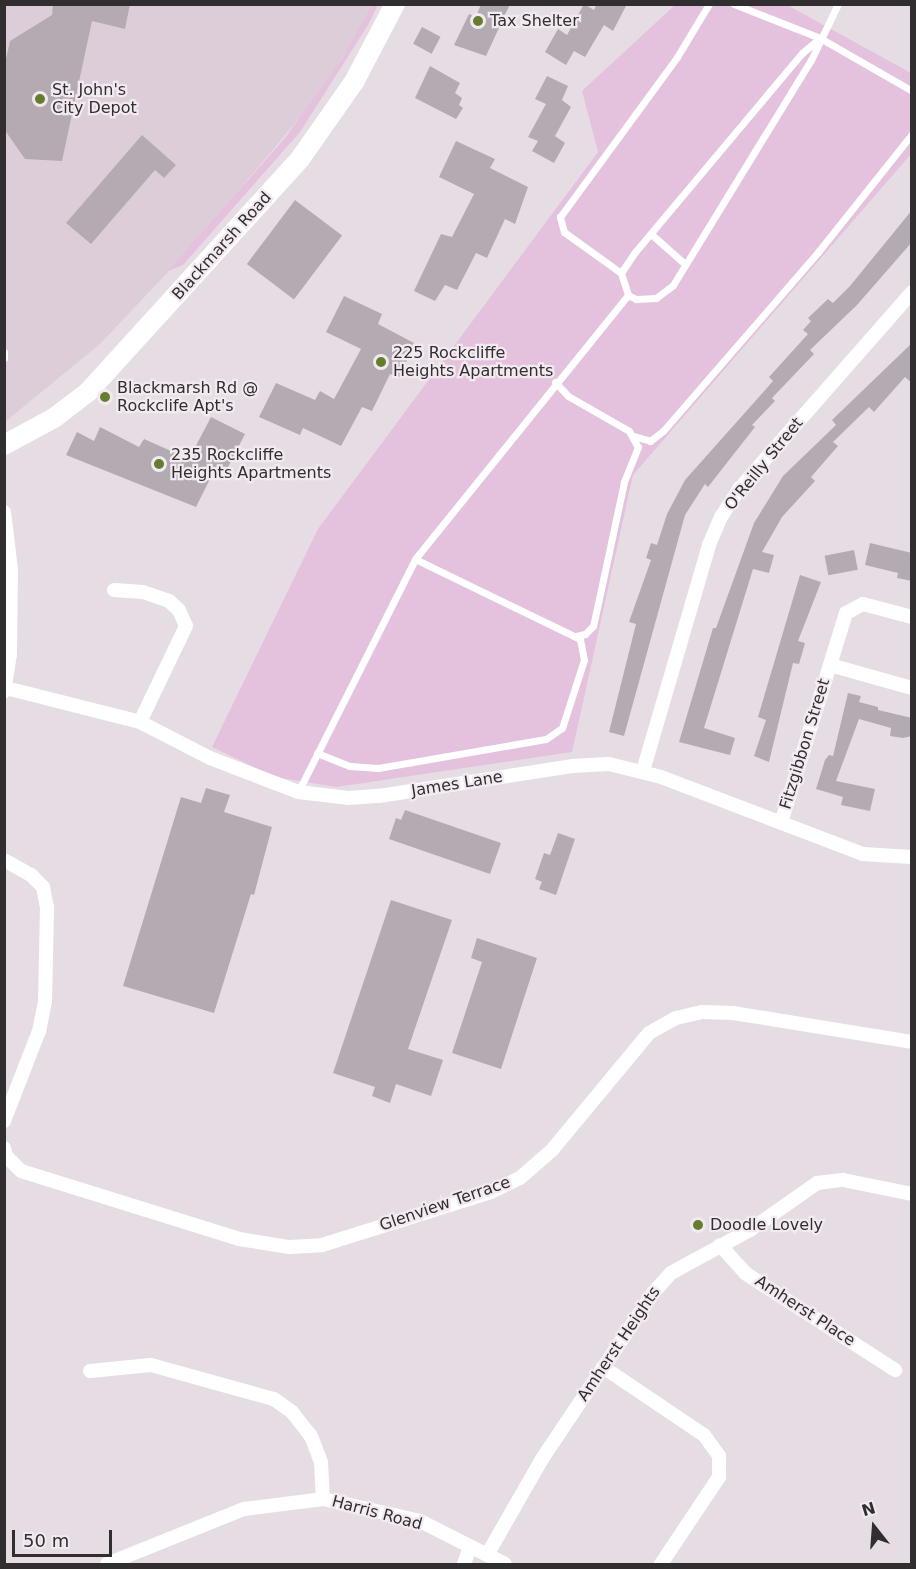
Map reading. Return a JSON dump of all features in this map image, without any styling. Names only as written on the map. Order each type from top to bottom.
[{"type":"street","name":"Blackmarsh Road","points":[[4,445],[54,418],[87,392],[300,159],[354,82],[394,4]]},
{"type":"street","name":"O'Reilly Street","points":[[644,771],[709,546],[721,517],[740,488],[912,292]]},
{"type":"street","points":[[4,512],[11,570],[10,654],[5,690]]},
{"type":"street","points":[[114,590],[143,592],[170,601],[179,610],[186,626],[140,722]]},
{"type":"street","name":"Fitzgibbon Street","points":[[781,823],[844,617],[853,606],[868,604],[912,617]]},
{"type":"street","name":"Fitzgibbon Street","points":[[830,665],[912,688]]},
{"type":"street","name":"James Lane","points":[[5,690],[140,722],[210,758],[298,792],[348,798],[379,796],[596,764],[644,771],[863,854],[912,856]]},
{"type":"street","points":[[4,860],[43,887],[47,907],[45,1001],[39,1031],[4,1120]]},
{"type":"street","name":"Glenview Terrace","points":[[4,1148],[6,1156],[21,1171],[239,1239],[289,1247],[322,1245],[491,1192],[519,1178],[552,1150],[649,1033],[676,1018],[702,1012],[733,1013],[912,1042]]},
{"type":"street","name":"Amherst Heights","points":[[487,1555],[529,1480],[664,1279],[686,1262],[750,1230],[804,1190],[824,1181],[849,1180],[912,1194]]},
{"type":"street","name":"Amherst Place","points":[[720,1245],[746,1273],[895,1370]]},
{"type":"street","points":[[90,1371],[151,1365],[274,1399],[292,1412],[311,1436],[321,1462],[323,1499]]},
{"type":"street","points":[[603,1368],[704,1435],[719,1456],[719,1477],[661,1564]]},
{"type":"street","name":"Harris Road","points":[[107,1564],[243,1509],[323,1499],[420,1521],[505,1564]]},
{"type":"street","points":[[464,1564],[470,1548]]},
{"type":"lane","points":[[709,4],[677,57],[560,217],[564,232],[621,273],[628,294],[636,299],[656,298],[673,285],[811,60],[838,4]]},
{"type":"lane","points":[[734,4],[820,38],[912,91]]},
{"type":"lane","points":[[621,273],[802,53],[820,38]]},
{"type":"lane","points":[[555,382],[567,396],[634,435],[650,441],[663,431],[818,252],[912,134]]},
{"type":"lane","points":[[651,234],[685,264]]},
{"type":"lane","points":[[298,792],[415,559],[628,294]]},
{"type":"lane","points":[[4,352],[4,358]]},
{"type":"lane","points":[[576,636],[585,634],[593,626],[624,482],[637,452],[634,435]]},
{"type":"lane","points":[[317,753],[350,766],[378,768],[555,735],[567,720],[584,660],[583,646],[576,636],[415,559]]},
{"type":"shaded area","points":[[5,5],[372,5],[357,35],[318,96],[187,252],[100,344],[5,422]]},
{"type":"shaded area","points":[[372,5],[378,5],[368,25],[300,132],[183,265],[168,271],[285,138],[342,59]]},
{"type":"shaded area","points":[[675,5],[789,6],[911,73],[911,154],[633,475],[572,752],[336,787],[275,777],[212,747],[318,529],[598,152],[582,91]]},
{"type":"building","name":"St. John's City Depot","points":[[53,4],[130,4],[125,29],[92,21],[62,161],[25,159],[4,129],[4,68],[10,41],[52,15]]},
{"type":"building","points":[[481,4],[510,4],[486,56],[454,45],[469,14],[476,17]]},
{"type":"building","points":[[584,4],[594,10],[597,4],[627,4],[613,31],[604,25],[585,57],[574,51],[566,65],[545,52],[558,29],[567,35]]},
{"type":"building","points":[[422,27],[441,37],[432,54],[413,44]]},
{"type":"building","points":[[430,66],[460,83],[455,93],[462,98],[459,105],[463,108],[456,119],[415,98]]},
{"type":"building","points":[[547,76],[568,86],[562,100],[571,107],[555,136],[565,143],[554,163],[532,151],[538,141],[528,137],[546,104],[535,99]]},
{"type":"building","points":[[142,135],[176,165],[164,178],[155,170],[91,244],[66,223]]},
{"type":"building","points":[[456,141],[495,159],[490,168],[528,187],[515,224],[505,219],[487,258],[476,253],[457,290],[445,285],[435,301],[414,291],[441,234],[452,237],[474,194],[439,177]]},
{"type":"building","points":[[295,200],[342,236],[294,299],[247,264]]},
{"type":"building","points":[[912,210],[912,242],[857,305],[810,350],[814,354],[772,398],[775,401],[752,425],[755,427],[708,487],[705,484],[685,515],[624,736],[609,732],[636,624],[629,622],[651,560],[646,558],[651,543],[657,545],[667,514],[685,480],[773,381],[769,377],[808,334],[803,330],[811,321],[808,318],[828,299],[833,303],[850,286]]},
{"type":"building","name":"225 Rockcliffe Heights Apartments","points":[[344,296],[382,314],[378,324],[414,343],[400,377],[390,374],[372,411],[362,407],[341,446],[303,428],[300,435],[259,417],[276,383],[315,400],[320,391],[334,399],[361,349],[326,332]]},
{"type":"building","points":[[912,343],[912,383],[905,377],[874,412],[869,407],[833,442],[838,446],[811,477],[815,481],[782,517],[762,552],[774,555],[769,573],[753,569],[704,728],[735,738],[730,755],[679,742],[713,628],[716,628],[754,523],[783,476],[836,425],[832,420]]},
{"type":"building","name":"235 Rockcliffe Heights Apartments","points":[[211,417],[245,434],[225,473],[215,469],[196,507],[66,455],[77,432],[94,441],[100,427],[139,447],[144,439],[189,459]]},
{"type":"building","points":[[870,543],[912,553],[912,581],[897,578],[898,573],[865,565]]},
{"type":"building","points":[[854,550],[858,570],[828,575],[825,556]]},
{"type":"building","points":[[800,575],[821,582],[798,641],[805,643],[799,664],[793,663],[769,762],[754,756],[766,720],[758,717]]},
{"type":"building","points":[[848,693],[861,696],[859,702],[878,707],[878,710],[912,718],[912,736],[903,738],[890,736],[891,728],[859,719],[836,781],[875,789],[870,811],[841,805],[843,797],[816,789],[825,760],[829,755],[833,756]]},
{"type":"building","points":[[206,788],[230,795],[224,812],[272,827],[254,895],[251,894],[214,1013],[123,986],[181,797],[201,803]]},
{"type":"building","points":[[405,810],[501,843],[490,874],[389,839],[396,818],[401,820]]},
{"type":"building","points":[[558,833],[575,839],[556,895],[539,889],[542,882],[535,879],[544,853],[550,855]]},
{"type":"building","points":[[391,900],[452,920],[408,1049],[443,1060],[431,1096],[396,1084],[390,1103],[372,1096],[375,1087],[333,1073]]},
{"type":"building","points":[[477,938],[537,958],[501,1069],[452,1053],[482,962],[471,958]]},
{"type":"place","name":"Tax Shelter","points":[[478,21]]},
{"type":"place","name":"St. John's City Depot","points":[[40,99]]},
{"type":"place","name":"225 Rockcliffe Heights Apartments","points":[[381,362]]},
{"type":"place","name":"Blackmarsh Rd @ Rockclife Apt's","points":[[105,397]]},
{"type":"place","name":"235 Rockcliffe Heights Apartments","points":[[159,464]]},
{"type":"place","name":"Doodle Lovely","points":[[698,1225]]}]
